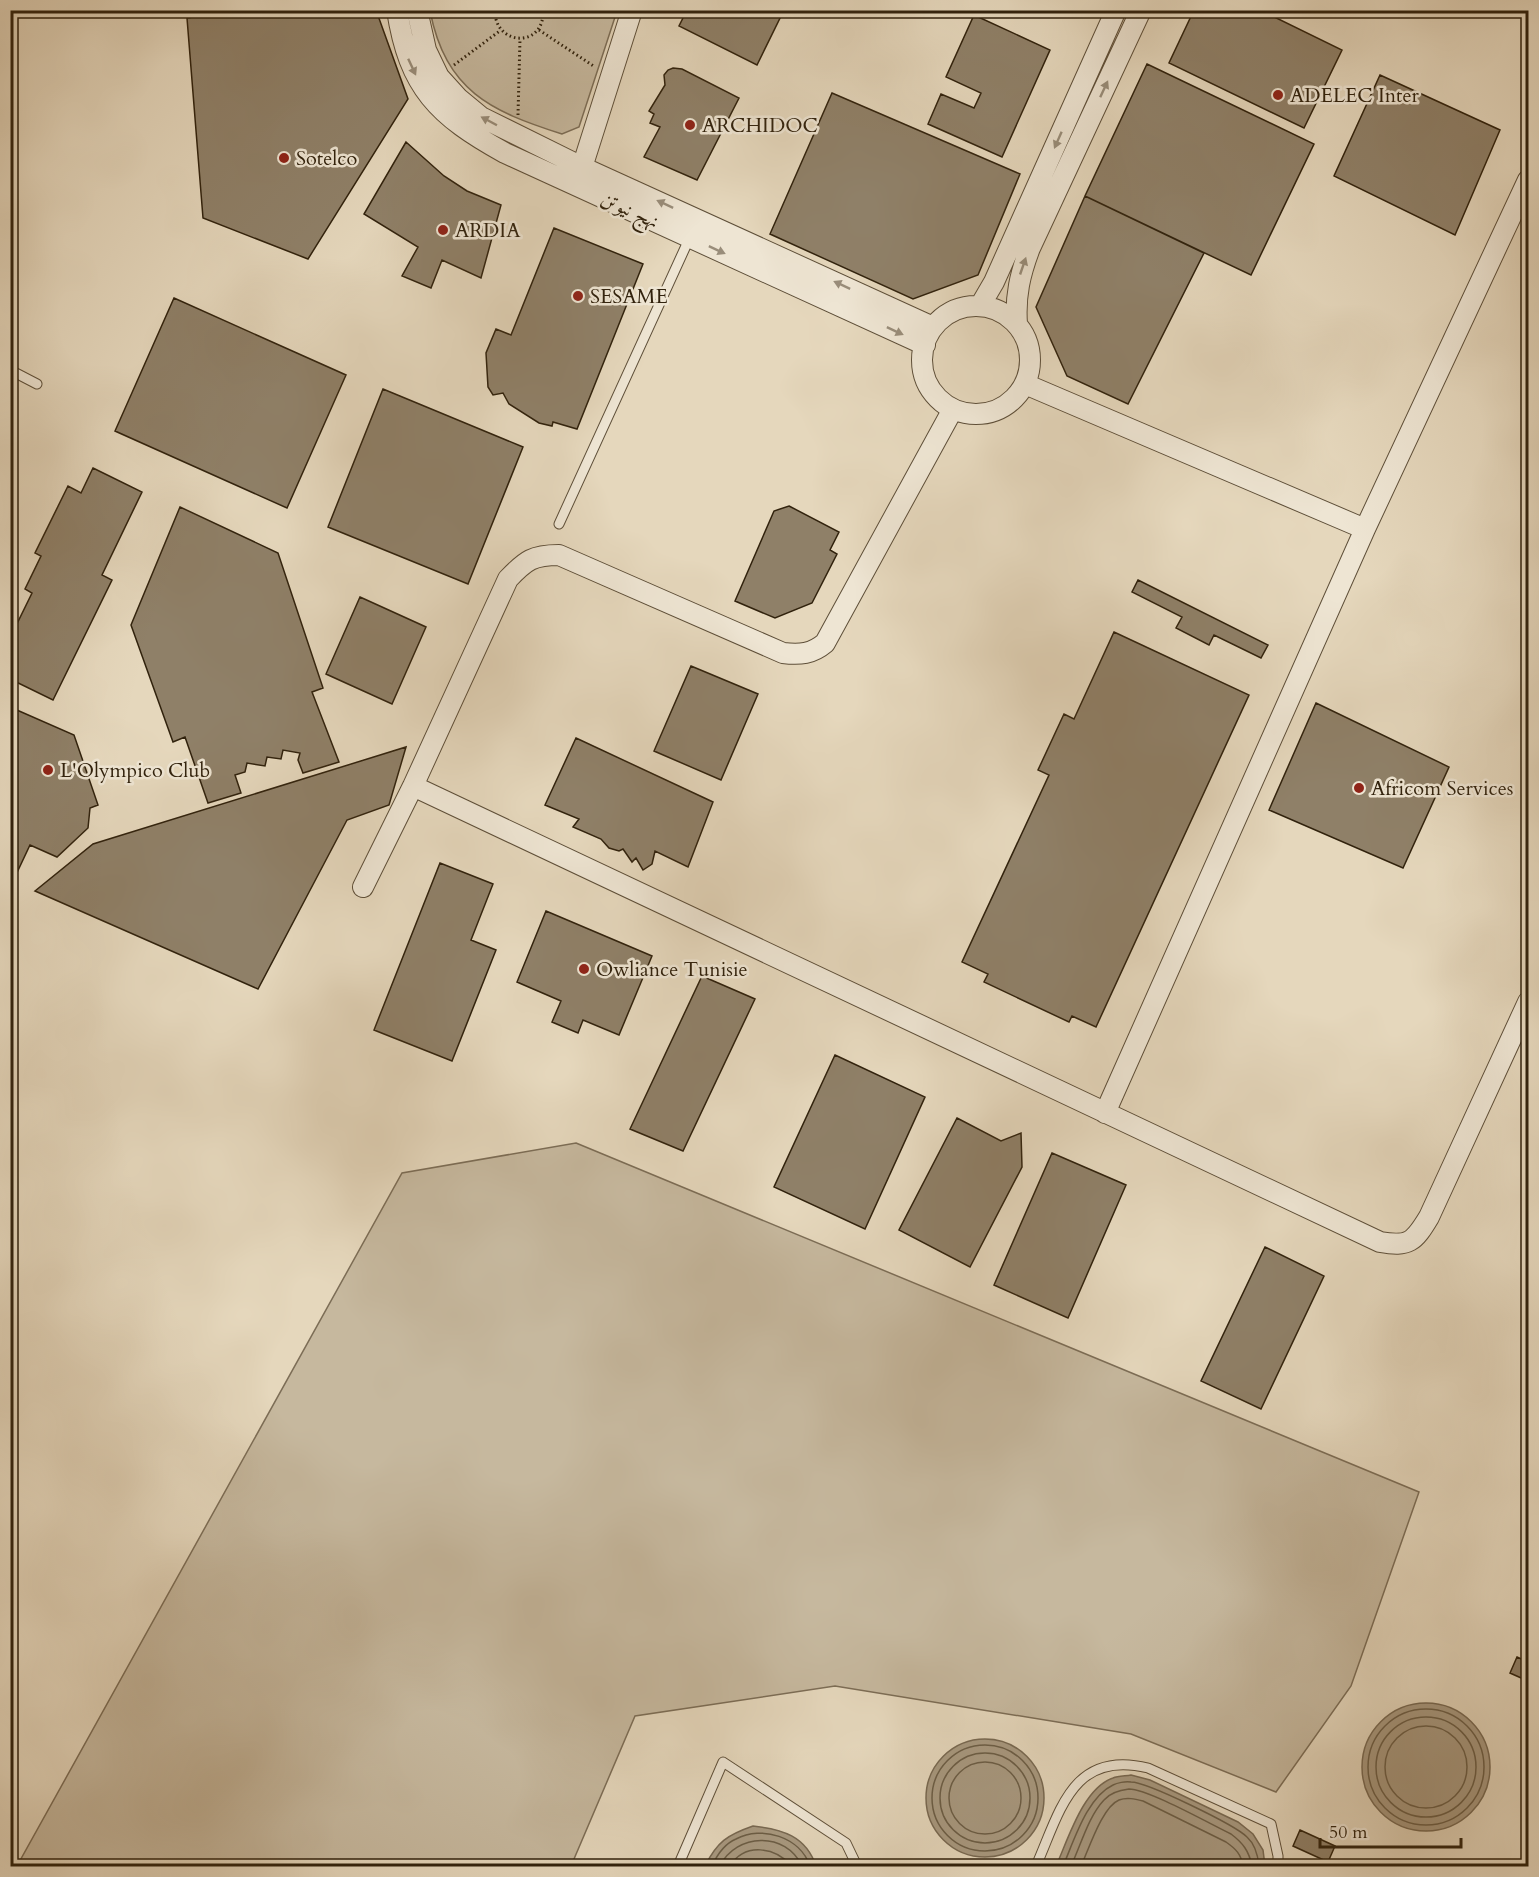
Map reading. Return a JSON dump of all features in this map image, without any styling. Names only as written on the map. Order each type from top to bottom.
[{"type":"street","name":"نهج نيوتن","points":[[397,10],[408,57],[422,88],[439,87],[481,117],[518,136],[929,336]]},
{"type":"street","name":"نهج نيوتن","points":[[417,10],[426,50],[439,87],[470,133],[505,153],[690,237],[929,336]]},
{"type":"street","points":[[576,186],[632,10]]},
{"type":"street","points":[[980,306],[994,282],[1116,10]]},
{"type":"street","points":[[1017,324],[1015,304],[1019,279],[1030,248],[1141,10]]},
{"type":"street","points":[[1105,1113],[1365,529],[1528,180]]},
{"type":"street","points":[[980,306],[1000,311],[1017,324],[1028,342],[1030,363],[1025,384],[1012,401],[994,411],[973,414],[953,409],[936,396],[925,378],[922,356],[929,336],[940,319],[959,308],[980,306]]},
{"type":"street","points":[[1025,384],[1365,529]]},
{"type":"street","points":[[363,887],[413,786],[508,579],[523,563],[540,555],[559,555],[783,653],[798,655],[815,651],[825,643],[953,409]]},
{"type":"street","points":[[413,786],[1380,1242],[1410,1243],[1418,1235],[1429,1217],[1528,1002]]},
{"type":"lane","points":[[559,524],[690,237]]},
{"type":"lane","points":[[10,370],[37,384]]},
{"type":"lane","points":[[678,1866],[723,1762],[846,1843],[857,1866]]},
{"type":"lane","points":[[1036,1866],[1069,1792],[1081,1779],[1114,1764],[1133,1764],[1148,1768],[1272,1824],[1278,1866]]},
{"type":"path","points":[[495,10],[495,17],[501,30],[512,38],[520,39],[530,37],[539,30],[544,18],[543,10]]},
{"type":"path","points":[[439,87],[501,30]]},
{"type":"path","points":[[539,30],[610,77]]},
{"type":"path","points":[[518,136],[520,39]]},
{"type":"shaded area","points":[[430,11],[617,11],[579,127],[562,134],[513,116],[475,94],[447,61],[437,38]]},
{"type":"shaded area","points":[[576,1143],[1419,1492],[1351,1686],[1276,1792],[1131,1734],[835,1686],[635,1716],[571,1866],[17,1866],[402,1173]]},
{"type":"water","points":[[1426,1703],[1450,1708],[1471,1722],[1485,1743],[1490,1767],[1485,1791],[1471,1812],[1450,1826],[1426,1831],[1402,1826],[1381,1812],[1367,1791],[1362,1767],[1367,1743],[1381,1722],[1402,1708]]},
{"type":"water","points":[[985,1739],[1008,1744],[1027,1756],[1039,1775],[1044,1798],[1039,1821],[1027,1840],[1008,1852],[985,1857],[962,1852],[943,1840],[931,1821],[926,1798],[931,1775],[943,1756],[962,1744]]},
{"type":"water","points":[[1131,1775],[1150,1780],[1238,1822],[1253,1834],[1263,1850],[1265,1866],[1056,1866],[1071,1829],[1093,1792],[1113,1778]]},
{"type":"water","points":[[753,1826],[774,1829],[792,1836],[806,1848],[816,1866],[705,1866],[724,1840]]},
{"type":"building","points":[[186,10],[231,10],[187,18]]},
{"type":"building","name":"Sotelco","points":[[231,10],[376,10],[408,99],[308,259],[203,218],[187,18]]},
{"type":"building","points":[[687,10],[784,10],[757,65],[679,26]]},
{"type":"building","name":"ADELEC Inter","points":[[1194,10],[1260,10],[1342,50],[1304,128],[1169,63]]},
{"type":"building","points":[[974,15],[1050,50],[1002,157],[928,124],[941,94],[974,108],[981,93],[946,77]]},
{"type":"building","points":[[1147,64],[1314,144],[1251,275],[1085,196]]},
{"type":"building","name":"ARCHIDOC","points":[[673,68],[682,69],[739,98],[697,180],[644,157],[660,127],[650,123],[654,114],[649,111],[665,85],[664,75]]},
{"type":"building","points":[[1380,75],[1500,130],[1455,235],[1334,176]]},
{"type":"building","points":[[832,93],[1020,174],[978,275],[913,299],[770,234]]},
{"type":"building","name":"ARDIA","points":[[406,142],[444,176],[467,191],[501,205],[481,278],[442,260],[431,288],[402,276],[418,247],[364,214]]},
{"type":"building","points":[[1085,196],[1204,253],[1128,404],[1067,376],[1036,307]]},
{"type":"building","name":"SESAME","points":[[554,228],[643,264],[577,429],[553,422],[552,426],[539,423],[509,404],[503,393],[493,395],[488,387],[486,353],[496,329],[511,335]]},
{"type":"building","points":[[174,298],[346,375],[287,508],[115,431]]},
{"type":"building","points":[[383,389],[523,447],[468,584],[328,527]]},
{"type":"building","points":[[93,468],[142,492],[102,575],[112,580],[53,700],[10,679],[10,638],[32,593],[25,589],[41,556],[35,553],[68,486],[81,493]]},
{"type":"building","points":[[789,506],[839,532],[830,550],[837,554],[812,603],[775,618],[735,601],[774,511]]},
{"type":"building","points":[[180,507],[278,553],[323,688],[312,692],[339,762],[303,773],[298,760],[300,753],[283,750],[281,759],[267,757],[265,766],[247,763],[245,772],[235,775],[241,793],[208,803],[185,737],[173,742],[131,625]]},
{"type":"building","points":[[1138,580],[1268,645],[1261,658],[1214,635],[1209,645],[1176,628],[1182,617],[1132,592]]},
{"type":"building","points":[[360,597],[426,627],[392,704],[326,674]]},
{"type":"building","points":[[1114,632],[1249,695],[1096,1027],[1072,1016],[1069,1022],[984,982],[988,974],[962,962],[1049,775],[1038,770],[1064,714],[1074,719]]},
{"type":"building","points":[[691,666],[758,694],[721,780],[654,751]]},
{"type":"building","name":"Africom Services","points":[[1316,703],[1449,767],[1403,868],[1269,810]]},
{"type":"building","name":"L'Olympico Club","points":[[10,707],[74,735],[98,805],[90,808],[88,828],[57,857],[30,845],[13,881],[10,880]]},
{"type":"building","points":[[576,738],[713,802],[688,867],[655,851],[652,864],[643,870],[636,858],[632,862],[623,849],[619,851],[609,848],[601,839],[573,827],[579,819],[545,805]]},
{"type":"building","points":[[406,747],[389,805],[347,820],[258,989],[35,891],[93,844]]},
{"type":"building","points":[[440,863],[493,884],[471,940],[496,950],[452,1061],[374,1030]]},
{"type":"building","name":"Owliance Tunisie","points":[[546,911],[652,956],[619,1035],[583,1020],[578,1033],[552,1022],[561,1001],[517,982]]},
{"type":"building","points":[[702,976],[755,999],[683,1151],[630,1129]]},
{"type":"building","points":[[835,1055],[925,1097],[865,1229],[774,1187]]},
{"type":"building","points":[[957,1118],[1001,1141],[1021,1133],[1022,1167],[970,1267],[899,1230]]},
{"type":"building","points":[[1052,1153],[1126,1185],[1068,1318],[994,1285]]},
{"type":"building","points":[[1265,1247],[1324,1276],[1261,1409],[1201,1381]]},
{"type":"building","points":[[1517,1657],[1528,1662],[1528,1681],[1510,1673]]},
{"type":"building","points":[[1300,1830],[1335,1846],[1328,1862],[1293,1846]]},
{"type":"place","name":"ADELEC Inter","points":[[1278,95]]},
{"type":"place","name":"ARCHIDOC","points":[[690,125]]},
{"type":"place","name":"Sotelco","points":[[284,158]]},
{"type":"place","name":"ARDIA","points":[[443,230]]},
{"type":"place","name":"SESAME","points":[[578,296]]},
{"type":"place","name":"L'Olympico Club","points":[[48,770]]},
{"type":"place","name":"Africom Services","points":[[1359,788]]},
{"type":"place","name":"Owliance Tunisie","points":[[584,969]]}]
